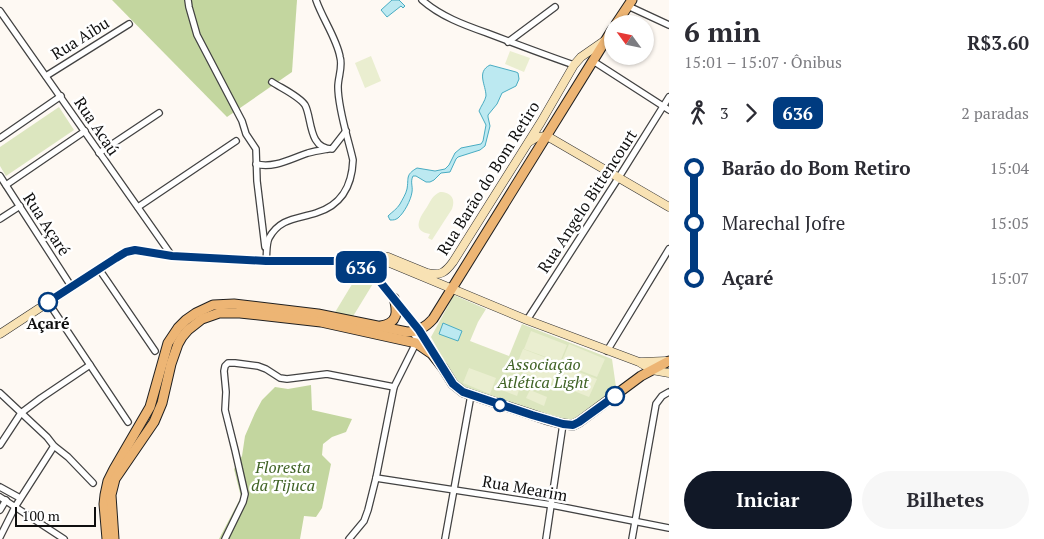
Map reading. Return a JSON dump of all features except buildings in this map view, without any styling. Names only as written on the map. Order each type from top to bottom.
[{"type":"main road","points":[[622,15],[630,3]]},
{"type":"main road","name":"Rua Barão do Bom Retiro","points":[[340,261],[382,255],[394,258],[427,273],[436,275],[444,272],[453,262],[528,143],[574,65],[581,57],[604,41]]},
{"type":"main road","points":[[374,325],[392,330],[416,331],[430,322],[604,43]]},
{"type":"main road","points":[[528,143],[537,137],[547,136],[669,207]]},
{"type":"main road","name":"Rua Barão do Bom Retiro","points":[[0,334],[121,254],[135,250],[172,256],[266,261],[384,261],[527,320],[638,362],[652,370],[669,361]]},
{"type":"main road","points":[[340,261],[368,269],[373,273],[394,298],[453,384],[463,392],[471,395],[563,424],[573,425],[652,370],[669,373]]},
{"type":"main road","points":[[107,539],[104,495],[108,481],[150,407],[168,343],[186,320],[213,305],[234,304],[318,314],[381,326],[388,324],[395,318],[394,298]]},
{"type":"main road","points":[[114,539],[111,503],[115,479],[154,422],[162,403],[171,364],[178,344],[188,330],[196,323],[220,313],[240,313],[321,322],[416,343],[428,350],[443,368]]},
{"type":"main road","name":"Rua Barão do Bom Retiro","points":[[638,362],[669,361]]},
{"type":"street","points":[[188,0],[197,35],[242,121],[246,134],[256,149],[257,181],[266,261]]},
{"type":"street","points":[[266,261],[268,239],[278,226],[290,219],[316,213],[327,208],[336,202],[349,183],[353,160],[339,97],[340,55],[316,0]]},
{"type":"street","points":[[422,0],[441,14],[477,30],[574,65]]},
{"type":"street","points":[[630,3],[669,25]]},
{"type":"street","points":[[508,42],[555,7]]},
{"type":"street","name":"Rua Acaú","points":[[0,11],[172,256]]},
{"type":"street","name":"Rua Aibu","points":[[46,76],[128,24]]},
{"type":"street","points":[[593,61],[666,108]]},
{"type":"street","points":[[272,82],[304,104],[312,134],[320,144],[328,149]]},
{"type":"street","points":[[0,138],[61,96]]},
{"type":"street","name":"Rua Angelo Bittencourt","points":[[527,320],[666,108],[669,97]]},
{"type":"street","points":[[99,153],[159,113]]},
{"type":"street","points":[[256,164],[263,166],[284,162],[310,152],[332,149],[346,131]]},
{"type":"street","points":[[6,185],[84,132]]},
{"type":"street","points":[[138,207],[236,141]]},
{"type":"street","name":"Rua Açaré","points":[[0,176],[71,286]]},
{"type":"street","points":[[0,220],[20,206]]},
{"type":"street","points":[[608,351],[669,249]]},
{"type":"street","points":[[99,269],[155,351]]},
{"type":"street","points":[[48,302],[128,422]]},
{"type":"street","points":[[349,539],[364,521],[368,510],[394,387],[416,343],[416,331]]},
{"type":"street","points":[[225,539],[243,502],[244,494],[225,410],[224,372],[225,366],[228,363],[235,362],[258,366],[280,378],[287,379],[327,374],[394,387]]},
{"type":"street","points":[[0,444],[21,413],[90,366]]},
{"type":"street","points":[[632,539],[656,404],[662,396],[669,392]]},
{"type":"street","points":[[0,394],[93,483]]},
{"type":"street","points":[[445,539],[471,395]]},
{"type":"street","points":[[546,539],[563,424]]},
{"type":"street","points":[[0,537],[20,498],[54,446]]},
{"type":"street","name":"Rua Mearim","points":[[376,478],[552,506],[669,528]]},
{"type":"street","points":[[0,487],[20,498]]},
{"type":"street","points":[[0,510],[3,499],[64,539]]},
{"type":"green space","points":[[112,0],[297,0],[292,72],[227,117]]},
{"type":"green space","points":[[510,51],[530,58],[524,72],[505,64]]},
{"type":"green space","points":[[371,56],[381,81],[365,88],[355,63]]},
{"type":"green space","points":[[59,107],[74,130],[6,176],[0,166],[0,147]]},
{"type":"green space","points":[[440,192],[447,193],[452,197],[453,205],[432,240],[428,238],[430,234],[421,230],[419,223],[431,200]]},
{"type":"green space","points":[[360,271],[374,282],[352,318],[334,314]]},
{"type":"green space","name":"Associação Atlética Light","points":[[454,295],[486,309],[470,341],[509,356],[522,324],[612,359],[616,387],[577,418],[570,421],[464,387],[455,381],[431,337]]},
{"type":"green space","points":[[531,331],[567,345],[560,362],[524,349]]},
{"type":"green space","points":[[569,344],[605,359],[597,377],[561,363]]},
{"type":"green space","points":[[523,349],[560,363],[551,384],[515,369]]},
{"type":"green space","points":[[561,365],[597,379],[589,397],[554,383]]},
{"type":"green space","points":[[469,368],[496,378],[490,394],[463,383]]},
{"type":"green space","points":[[502,380],[520,387],[517,396],[499,389]]},
{"type":"green space","name":"Floresta da Tijuca","points":[[311,385],[312,410],[352,419],[346,432],[332,437],[323,444],[322,455],[331,464],[322,508],[316,517],[304,516],[300,539],[219,539],[241,497],[234,469],[242,456],[245,436],[262,400],[275,387],[288,389]]},
{"type":"green space","points":[[530,390],[547,397],[544,406],[526,398]]},
{"type":"water","points":[[392,0],[399,0],[405,6],[403,8],[401,6],[387,17],[381,10]]},
{"type":"water","points":[[490,65],[516,72],[519,79],[516,86],[502,93],[497,104],[488,115],[490,126],[485,146],[480,150],[458,157],[450,172],[441,173],[430,182],[413,176],[411,195],[407,206],[398,218],[390,220],[388,216],[400,204],[406,191],[408,177],[413,170],[417,168],[435,171],[445,169],[455,153],[461,148],[481,144],[483,141],[486,125],[479,111],[486,96],[483,71]]},
{"type":"water","points":[[443,323],[462,331],[458,341],[439,334]]},
{"type":"bus line","name":"636","points":[[48,302],[121,254],[135,250],[172,256],[266,261],[340,261],[368,269],[373,273],[419,330],[448,378],[463,392],[567,425],[579,422],[615,396]]},
{"type":"place","name":"Açaré","points":[[48,302]]}]
